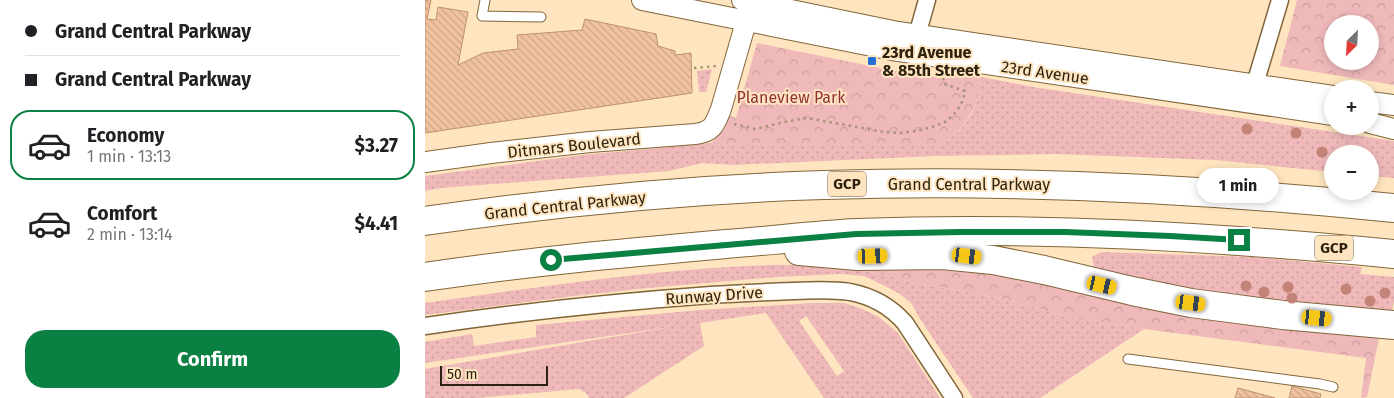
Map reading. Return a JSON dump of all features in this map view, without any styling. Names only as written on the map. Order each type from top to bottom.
[{"type":"highway","name":"Grand Central Parkway","points":[[425,220],[603,200],[699,192],[821,185],[926,183],[1135,188],[1394,208]]},
{"type":"highway","name":"GCP","points":[[425,277],[571,258],[856,234],[1056,232],[1221,239],[1394,254]]},
{"type":"highway","points":[[725,244],[858,256],[942,255],[993,260],[1044,270],[1132,292],[1191,303],[1283,315],[1394,325]]},
{"type":"street","name":"23rd Avenue","points":[[642,0],[892,50],[915,44],[1255,84],[1324,95]]},
{"type":"street","points":[[915,44],[927,0]]},
{"type":"street","points":[[1255,84],[1280,0]]},
{"type":"street","name":"23rd Avenue","points":[[747,1],[898,32],[915,44],[1324,113]]},
{"type":"street","points":[[722,121],[733,64],[746,21],[747,1]]},
{"type":"street","points":[[1379,103],[1394,105]]},
{"type":"street","points":[[1379,120],[1394,121]]},
{"type":"street","name":"Ditmars Boulevard","points":[[425,162],[545,147],[701,133],[722,121]]},
{"type":"street","points":[[1379,126],[1394,129]]},
{"type":"street","name":"Runway Drive","points":[[425,326],[537,311],[744,292],[821,290],[852,292],[886,306],[899,316],[954,398]]},
{"type":"lane","points":[[485,0],[481,16],[541,17]]},
{"type":"lane","points":[[1128,359],[1311,382],[1333,387]]},
{"type":"path","points":[[694,68],[733,64]]},
{"type":"path","points":[[722,121],[755,129],[789,120],[807,118],[884,132],[916,131],[947,121],[957,112],[963,100],[965,91],[944,84],[943,76]]},
{"type":"green space","points":[[1297,0],[1394,0],[1394,85],[1379,82],[1379,80],[1364,80],[1280,66]]},
{"type":"green space","name":"Planeview Park","points":[[757,43],[880,68],[947,79],[948,71],[981,77],[981,86],[970,116],[960,129],[947,140],[931,146],[711,143],[723,131],[729,115],[736,118]]},
{"type":"green space","points":[[712,69],[706,92],[699,92],[697,71]]},
{"type":"green space","points":[[981,77],[1033,87],[1324,131],[1324,135],[1354,135],[1394,141],[1394,178],[1379,177],[1379,145],[1324,145],[1324,171],[1215,160],[1057,154],[935,156],[733,165],[702,163],[669,171],[440,188],[425,191],[425,176],[582,155],[711,143],[934,145],[944,142],[965,124],[977,100]]},
{"type":"green space","points":[[1101,252],[1253,257],[1362,267],[1360,274],[1394,277],[1394,302],[1391,313],[1277,305],[1131,281],[1094,267],[1092,257]]},
{"type":"green space","points":[[770,265],[824,265],[882,274],[915,283],[1015,302],[1067,317],[1144,329],[1040,398],[973,398],[912,304],[900,294],[864,276],[841,274],[777,277],[648,288],[425,315],[425,303],[683,270]]},
{"type":"green space","points":[[952,265],[1219,317],[1379,338],[1367,397],[1361,398],[1366,358],[1067,317],[1015,302],[845,268]]},
{"type":"green space","points":[[812,303],[844,303],[860,308],[879,317],[898,333],[940,398],[824,398],[766,313],[700,323],[704,346],[624,398],[589,398],[586,393],[579,389],[477,398],[425,398],[425,369],[671,327],[425,363],[425,342],[472,334],[474,346],[536,337],[536,325],[700,310]],"holes":[[[806,316],[844,371],[837,376],[799,321]]]},
{"type":"building","points":[[425,0],[431,0],[427,19],[436,20],[438,7],[468,12],[458,65],[483,53],[518,49],[517,35],[582,30],[585,19],[656,34],[658,46],[675,51],[675,55],[691,53],[692,93],[425,133]]},
{"type":"building","points":[[1292,386],[1321,394],[1320,398],[1289,398]]},
{"type":"building","points":[[1238,388],[1275,398],[1235,398]]},
{"type":"place","name":"23rd Avenue & 85th Street","points":[[872,61]]},
{"type":"route","points":[[551,260],[856,234],[1065,232],[1239,240]]}]
